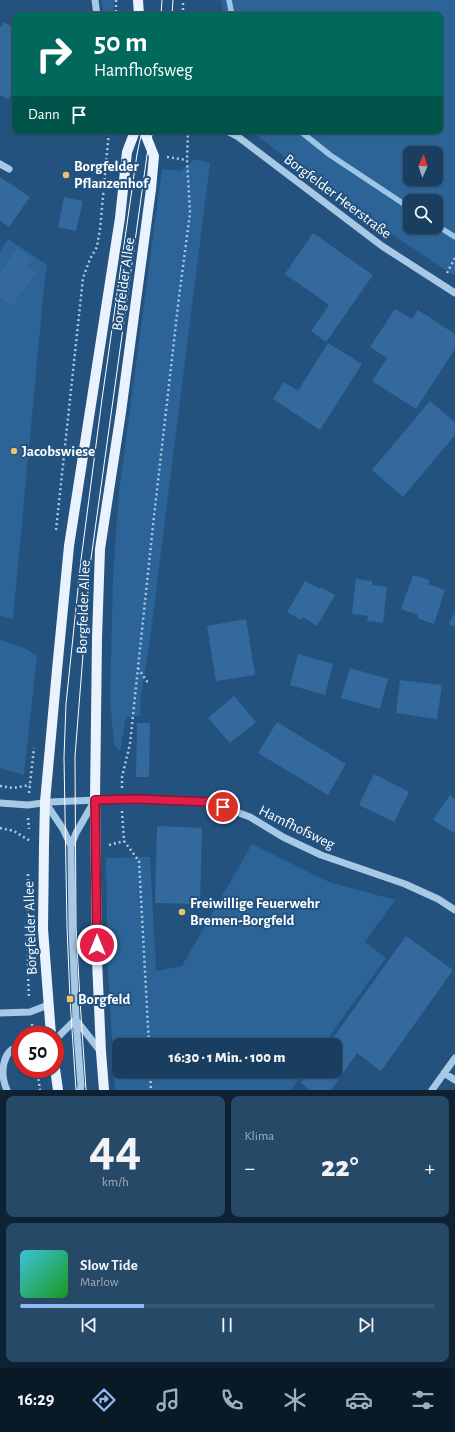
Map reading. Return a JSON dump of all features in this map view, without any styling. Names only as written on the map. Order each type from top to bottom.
[{"type":"main road","points":[[138,0],[139,12]]},
{"type":"main road","name":"Borgfelder Allee","points":[[50,1026],[43,929],[45,802],[57,670],[70,546],[120,218],[127,152],[134,134]]},
{"type":"main road","name":"Borgfelder Allee","points":[[104,1090],[97,960],[95,800],[97,638],[100,549],[122,404],[152,182],[154,156],[145,134]]},
{"type":"main road","points":[[56,1078],[58,1090]]},
{"type":"street","points":[[95,0],[97,12]]},
{"type":"street","name":"Borgfelder Heerstraße","points":[[232,134],[382,246],[455,293]]},
{"type":"street","points":[[0,164],[9,169]]},
{"type":"street","name":"Hamfhofsweg","points":[[0,803],[28,805],[45,802],[121,799],[210,802],[250,817],[283,837],[321,855],[405,884],[438,899],[455,910]]},
{"type":"street","points":[[80,1090],[72,927],[71,846],[76,833],[95,800]]},
{"type":"street","points":[[45,802],[63,829],[71,846]]},
{"type":"street","points":[[0,1013],[30,1012],[48,1005]]},
{"type":"street","points":[[76,1019],[101,1052]]},
{"type":"street","points":[[64,1031],[76,1019]]},
{"type":"street","points":[[7,1090],[2,1079],[2,1064],[12,1049]]},
{"type":"street","points":[[432,1090],[455,1058]]},
{"type":"street","points":[[444,1073],[455,1080]]},
{"type":"path","points":[[116,0],[116,12]]},
{"type":"path","points":[[183,0],[183,12]]},
{"type":"path","points":[[107,150],[110,134]]},
{"type":"path","points":[[148,1038],[139,861],[124,841],[121,799],[122,777],[130,744],[179,297],[190,213],[187,160],[188,134]]},
{"type":"path","points":[[441,284],[455,258]]},
{"type":"path","points":[[138,667],[148,683]]},
{"type":"path","points":[[0,786],[13,788],[30,785]]},
{"type":"path","points":[[0,828],[14,831],[29,841]]},
{"type":"path","points":[[106,845],[124,841]]},
{"type":"path","points":[[38,1078],[40,1090]]},
{"type":"path","points":[[150,1078],[151,1090]]},
{"type":"shaded area","points":[[101,0],[114,0],[114,12],[103,12]]},
{"type":"shaded area","points":[[221,0],[455,0],[455,276],[333,195],[256,134],[443,134],[443,12],[223,12]]},
{"type":"shaded area","points":[[195,159],[210,163],[149,647],[141,695],[140,716],[126,717],[120,751],[114,744],[110,699],[113,578],[119,492],[162,169],[181,171]]},
{"type":"shaded area","name":"Jacobswiese","points":[[8,239],[47,265],[13,619],[0,616],[0,251]]},
{"type":"shaded area","points":[[0,640],[15,644],[37,656],[24,775],[0,768]]},
{"type":"shaded area","points":[[252,844],[329,882],[395,900],[365,942],[386,958],[328,1038],[112,1039],[108,971],[106,858],[150,857],[156,971],[182,966]]},
{"type":"shaded area","points":[[114,1078],[300,1078],[291,1090],[115,1090]]},
{"type":"building","points":[[4,22],[12,26],[12,93],[8,99],[0,95],[0,28]]},
{"type":"building","points":[[0,177],[30,197],[9,227],[0,221]]},
{"type":"building","points":[[64,197],[83,201],[76,231],[58,227]]},
{"type":"building","points":[[313,233],[373,275],[326,342],[311,331],[329,305],[285,274]]},
{"type":"building","points":[[17,248],[33,260],[28,267],[36,273],[12,306],[0,298],[0,273]]},
{"type":"building","points":[[395,309],[412,319],[418,310],[455,334],[455,349],[416,409],[372,381],[387,358],[370,347]]},
{"type":"building","points":[[328,343],[362,364],[320,430],[273,399],[284,382],[298,391]]},
{"type":"building","points":[[430,401],[455,422],[455,435],[403,497],[372,470]]},
{"type":"building","points":[[413,575],[430,580],[428,584],[445,590],[434,624],[417,618],[418,615],[401,609]]},
{"type":"building","points":[[356,579],[372,581],[372,585],[387,587],[383,623],[367,621],[368,616],[352,614]]},
{"type":"building","points":[[305,581],[320,589],[321,587],[335,595],[317,626],[303,617],[301,620],[287,612]]},
{"type":"building","points":[[455,611],[455,627],[449,624]]},
{"type":"building","points":[[246,619],[255,675],[216,681],[207,626]]},
{"type":"building","points":[[298,654],[333,664],[325,695],[290,685]]},
{"type":"building","points":[[350,668],[388,679],[380,709],[341,698]]},
{"type":"building","points":[[400,680],[442,685],[437,719],[396,713]]},
{"type":"building","points":[[234,696],[256,722],[230,743],[208,718]]},
{"type":"building","points":[[277,722],[346,764],[328,795],[258,753]]},
{"type":"building","points":[[137,723],[150,723],[149,777],[136,777]]},
{"type":"building","points":[[374,774],[409,792],[394,822],[359,805]]},
{"type":"building","points":[[450,795],[455,799],[454,833],[433,820]]},
{"type":"building","points":[[157,826],[202,828],[200,904],[155,903]]},
{"type":"building","points":[[406,936],[453,970],[381,1071],[357,1053],[342,1074],[342,1038],[333,1038]]},
{"type":"building","points":[[304,1078],[339,1078],[331,1090],[310,1090],[301,1083]]},
{"type":"waterway","points":[[229,0],[231,12]]},
{"type":"waterway","points":[[304,134],[330,155],[403,203]]},
{"type":"waterway","points":[[443,229],[455,237]]},
{"type":"tram line","points":[[161,12],[162,0]]},
{"type":"tram line","points":[[172,12],[173,0]]},
{"type":"tram line","points":[[76,1090],[67,926],[64,757],[66,704],[81,560],[102,399],[137,154],[141,134]]},
{"type":"tram line","points":[[86,1090],[76,927],[75,756],[90,566],[147,155],[152,134]]},
{"type":"place","name":"Borgfelder Pflanzenhof","points":[[66,175]]},
{"type":"place","name":"Jacobswiese","points":[[14,451]]},
{"type":"place","name":"Freiwillige Feuerwehr Bremen-Borgfeld","points":[[182,912]]},
{"type":"place","name":"Borgfeld","points":[[70,999]]},
{"type":"route","points":[[97,945],[97,845],[95,800],[137,799],[210,802],[223,807]]}]
